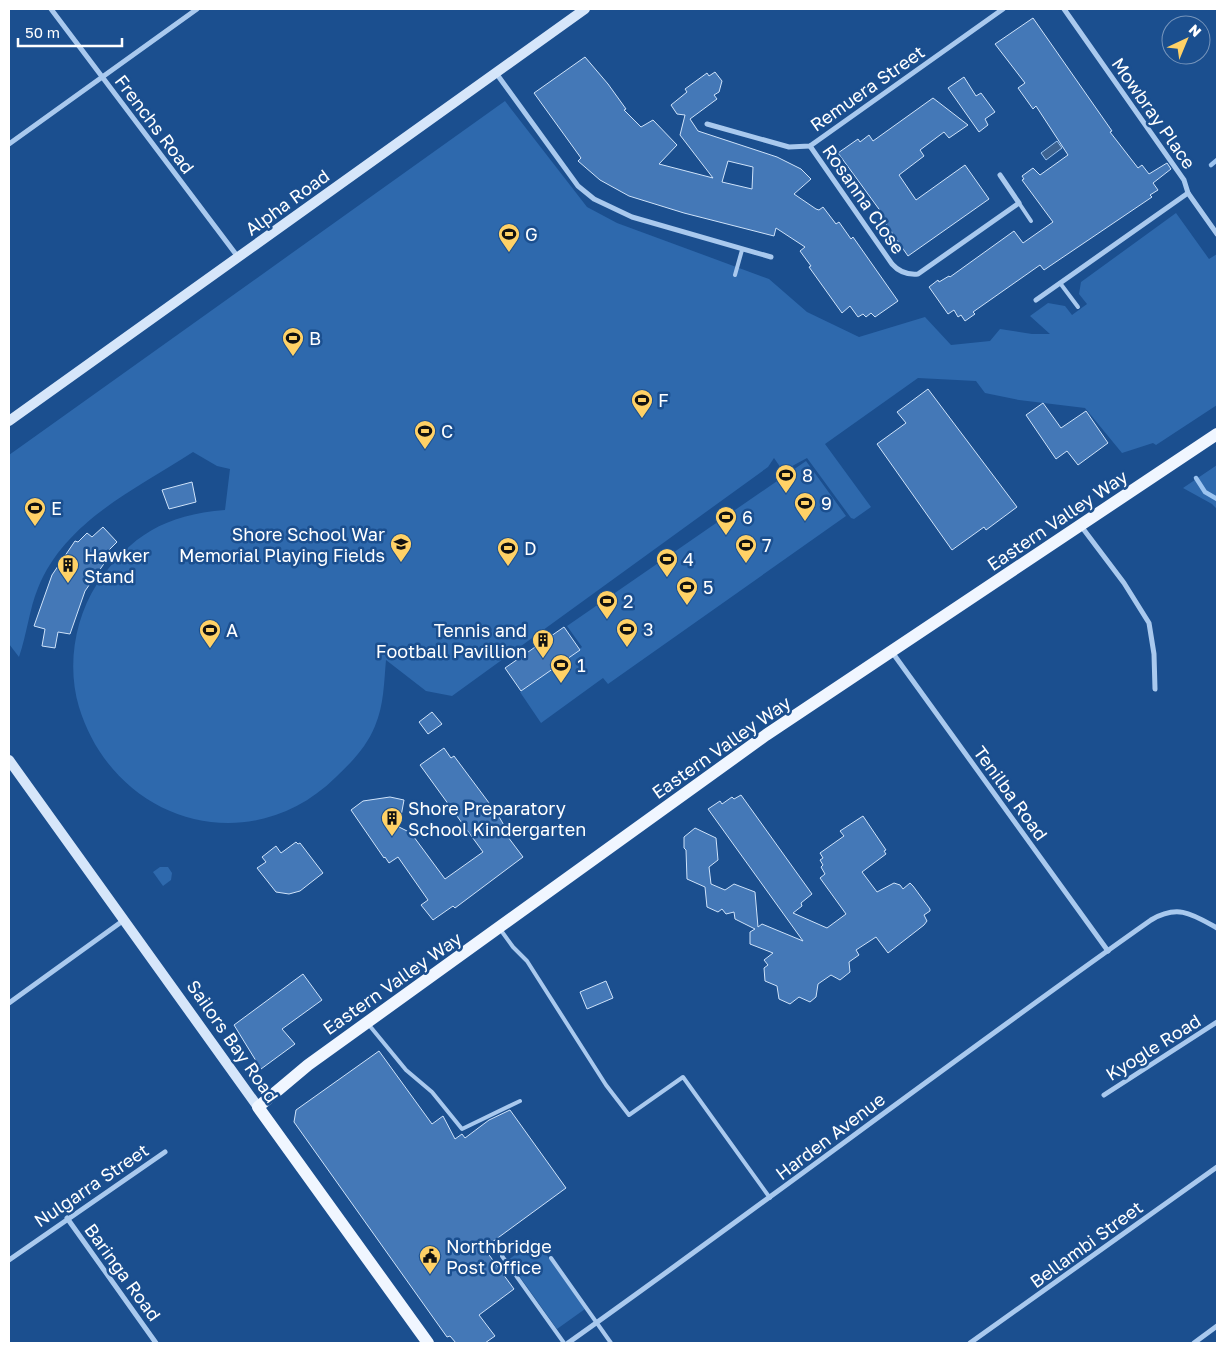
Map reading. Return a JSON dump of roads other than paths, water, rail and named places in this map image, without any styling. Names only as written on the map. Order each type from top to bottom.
[{"type":"main road","name":"Alpha Road","points":[[9,421],[585,9]]},
{"type":"main road","name":"Eastern Valley Way","points":[[258,1107],[308,1065],[366,1022],[759,740],[1217,434]]},
{"type":"main road","name":"Sailors Bay Road","points":[[9,760],[428,1343]]},
{"type":"street","name":"Frenchs Road","points":[[50,9],[238,257]]},
{"type":"street","points":[[9,144],[197,9]]},
{"type":"street","name":"Remuera Street","points":[[706,124],[789,148],[810,146],[1003,9]]},
{"type":"street","name":"Mowbray Place","points":[[1064,9],[1184,180],[1188,193],[1217,234]]},
{"type":"street","points":[[496,73],[573,179],[594,200],[632,217],[770,257]]},
{"type":"street","name":"Rosanna Close","points":[[810,146],[892,264],[904,273],[918,274],[1019,203]]},
{"type":"street","points":[[1000,175],[1019,203]]},
{"type":"street","points":[[1036,300],[1188,193]]},
{"type":"street","points":[[1081,526],[1124,583],[1149,623],[1154,654],[1155,689]]},
{"type":"street","name":"Tenilba Road","points":[[892,651],[1108,951]]},
{"type":"street","name":"Harden Avenue","points":[[568,1343],[770,1198],[933,1075],[1151,920],[1171,911],[1191,914],[1217,928]]},
{"type":"street","points":[[9,1003],[125,920]]},
{"type":"street","name":"Kyogle Road","points":[[1104,1095],[1217,1022]]},
{"type":"street","name":"Nulgarra Street","points":[[9,1260],[67,1218],[165,1152]]},
{"type":"street","name":"Bellambi Street","points":[[972,1343],[1217,1167]]},
{"type":"street","name":"Baringa Road","points":[[67,1218],[156,1343]]},
{"type":"street","points":[[1194,1343],[1217,1326]]},
{"type":"lane","points":[[1019,203],[1031,221]]},
{"type":"lane","points":[[735,275],[742,250]]},
{"type":"lane","points":[[1060,282],[1078,307]]},
{"type":"lane","points":[[499,927],[513,947],[527,961],[606,1085],[629,1116],[683,1077],[770,1198]]},
{"type":"lane","points":[[366,1022],[406,1070],[432,1092],[462,1129],[520,1101]]},
{"type":"lane","points":[[502,1256],[564,1343]]},
{"type":"lane","points":[[551,1258],[611,1343]]},
{"type":"waterway","points":[[1211,165],[1217,160]]},
{"type":"waterway","points":[[1196,478],[1205,492],[1217,499]]},
{"type":"place","name":"G","points":[[509,253]]},
{"type":"place","name":"B","points":[[293,357]]},
{"type":"place","name":"F","points":[[642,419]]},
{"type":"place","name":"C","points":[[425,450]]},
{"type":"place","name":"8","points":[[786,494]]},
{"type":"place","name":"9","points":[[805,522]]},
{"type":"place","name":"E","points":[[35,527]]},
{"type":"place","name":"6","points":[[726,536]]},
{"type":"place","name":"Shore School War Memorial Playing Fields","points":[[401,563]]},
{"type":"place","name":"7","points":[[746,564]]},
{"type":"place","name":"D","points":[[508,567]]},
{"type":"place","name":"4","points":[[667,578]]},
{"type":"place","name":"Hawker Stand","points":[[68,584]]},
{"type":"place","name":"5","points":[[687,606]]},
{"type":"place","name":"2","points":[[607,620]]},
{"type":"place","name":"3","points":[[627,648]]},
{"type":"place","name":"A","points":[[210,649]]},
{"type":"place","name":"Tennis and Football Pavillion","points":[[543,659]]},
{"type":"place","name":"1","points":[[561,684]]},
{"type":"place","name":"Shore Preparatory School Kindergarten","points":[[392,837]]},
{"type":"place","name":"Northbridge Post Office","points":[[430,1275]]}]
